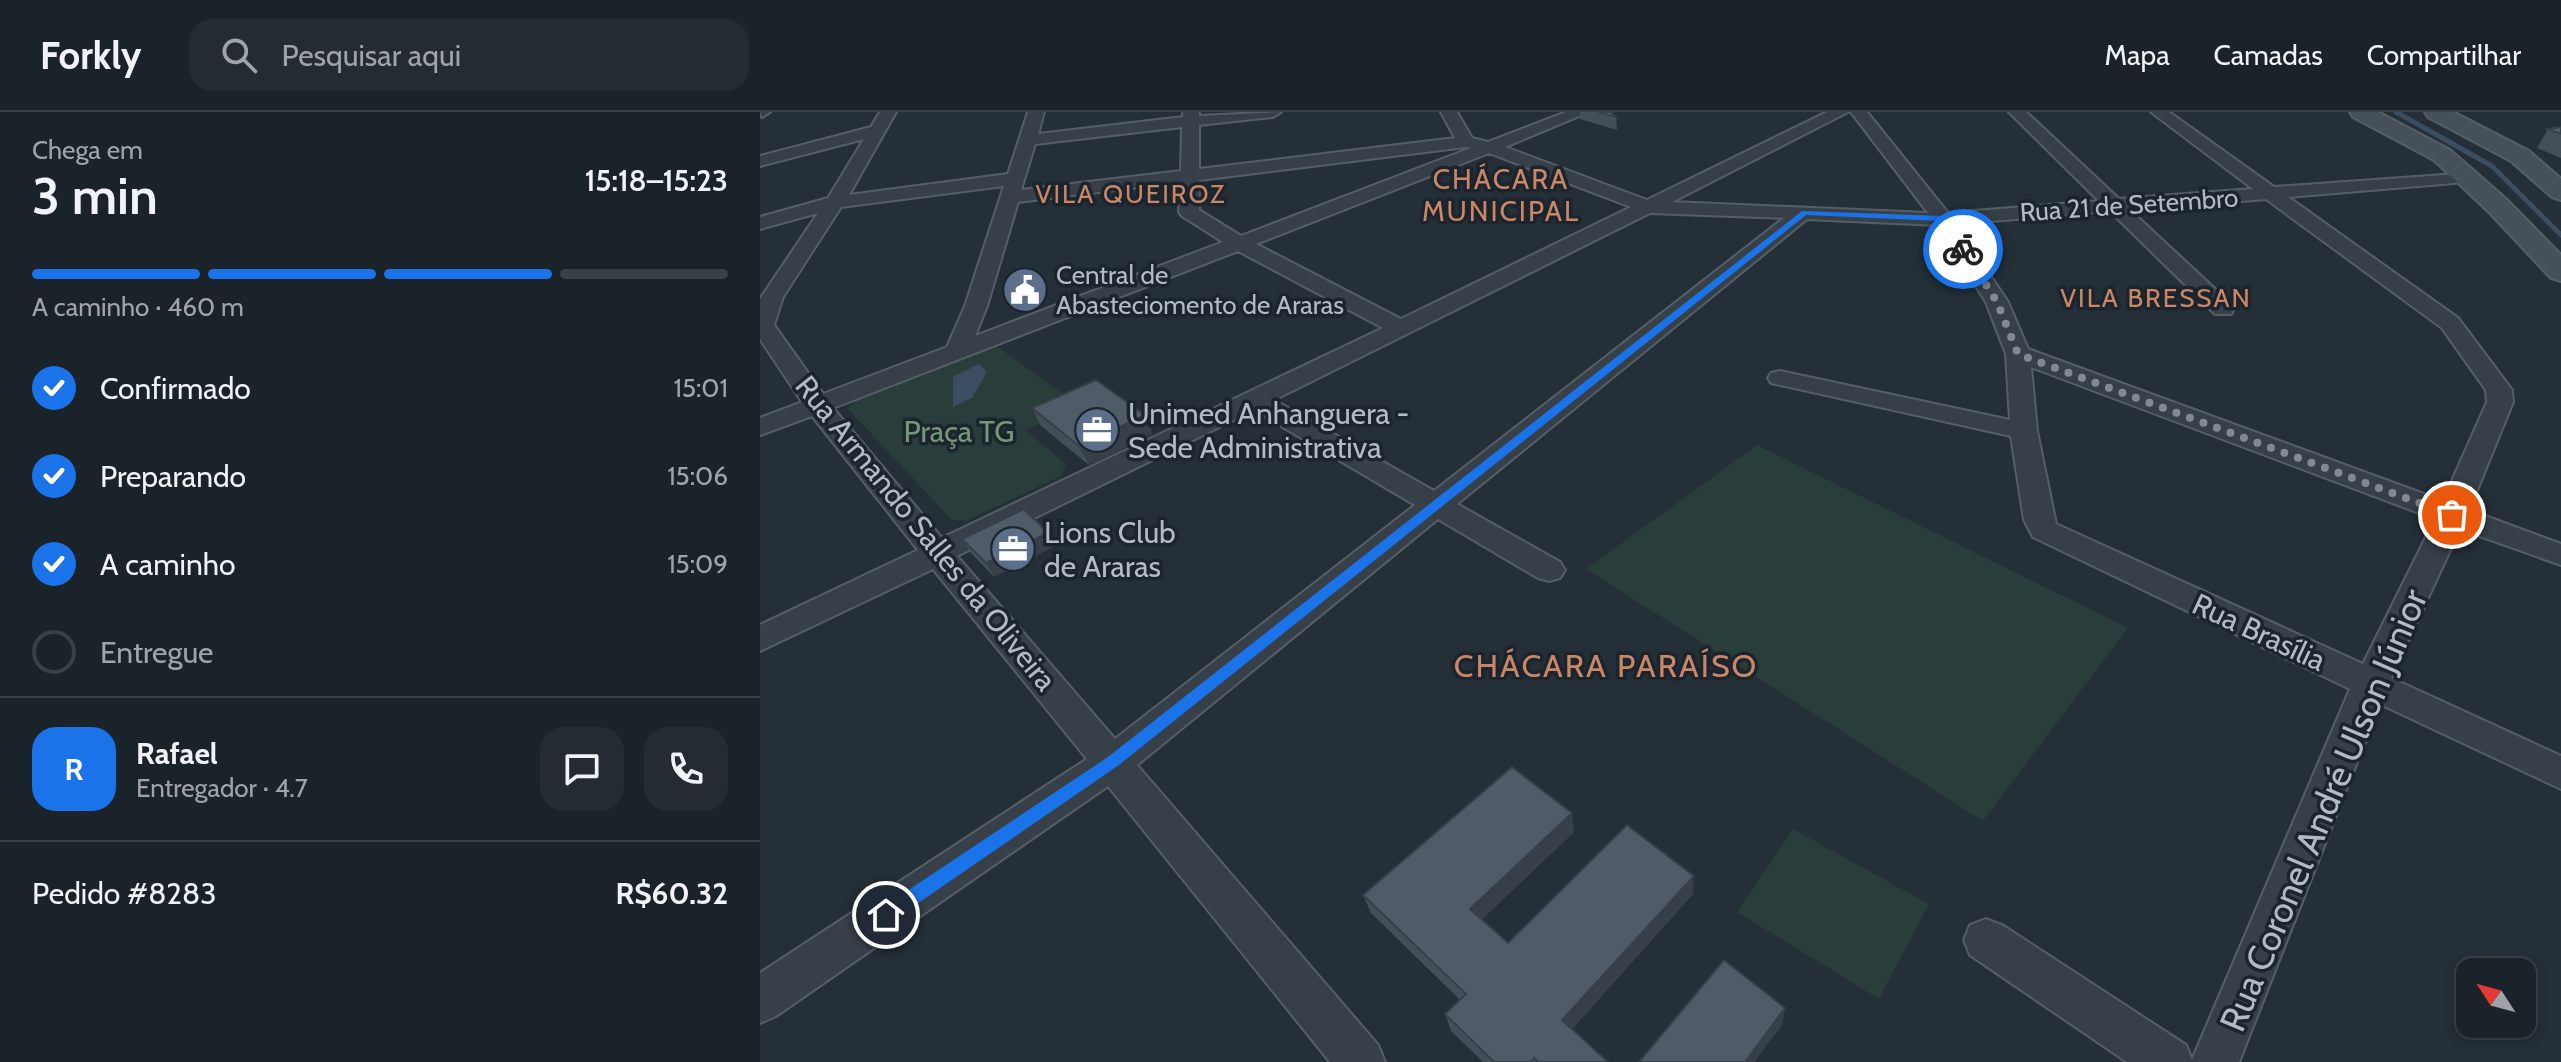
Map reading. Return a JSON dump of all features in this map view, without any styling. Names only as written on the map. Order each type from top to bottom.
[{"type":"main road","points":[[2361,112],[2442,155],[2497,205],[2561,272]]},
{"type":"main road","points":[[2436,112],[2520,156],[2561,192]]},
{"type":"street","points":[[958,349],[976,306],[1036,112]]},
{"type":"street","points":[[1028,140],[1191,117],[1273,112]]},
{"type":"street","points":[[1449,112],[1466,142]]},
{"type":"street","points":[[760,427],[1581,112]]},
{"type":"street","points":[[760,639],[1840,112]]},
{"type":"street","points":[[1780,378],[2024,431],[2018,354],[1997,302],[1943,219],[1859,112]]},
{"type":"street","points":[[2017,112],[2112,207],[2223,309]]},
{"type":"street","points":[[2159,112],[2274,194]]},
{"type":"street","points":[[1191,117],[1189,212],[1237,242],[1401,328]]},
{"type":"street","points":[[760,161],[883,121]]},
{"type":"street","points":[[766,298],[835,202],[883,121]]},
{"type":"street","points":[[760,223],[835,202],[1189,175],[1466,142],[1489,147],[1648,207]]},
{"type":"street","name":"Rua 21 de Setembro","points":[[1648,207],[1943,219],[2466,177]]},
{"type":"street","name":"Rua Coronel André Ulson Júnior","points":[[2215,1062],[2370,685],[2452,515],[2500,402],[2499,390],[2450,323],[2274,194]]},
{"type":"street","points":[[760,1000],[1114,761],[1804,212]]},
{"type":"street","name":"Rua Armando Salles da Oliveira","points":[[766,298],[762,325],[818,406],[1361,1062]]},
{"type":"street","points":[[2018,354],[2561,555]]},
{"type":"street","points":[[1255,400],[1549,570]]},
{"type":"street","name":"Rua Brasília","points":[[2024,431],[2039,520],[2044,530],[2561,773]]},
{"type":"street","points":[[1986,940],[2169,1062]]},
{"type":"green space","name":"Praça TG","points":[[998,347],[1080,406],[1025,430],[1066,464],[1061,476],[966,521],[952,520],[847,408],[856,400],[985,349]]},
{"type":"green space","points":[[1757,445],[2128,628],[1983,821],[1586,569]]},
{"type":"green space","points":[[1793,829],[1929,904],[1879,999],[1737,912]]},
{"type":"water","points":[[979,364],[987,372],[972,398],[953,407],[953,377]]},
{"type":"building","points":[[2561,127],[2561,134],[2548,129]]},
{"type":"building","points":[[1096,380],[1145,415],[1079,446],[1032,408]]},
{"type":"building","points":[[1024,509],[1048,533],[986,563],[962,539]]},
{"type":"building","points":[[1512,767],[1572,813],[1470,909],[1508,943],[1627,825],[1694,876],[1562,1020],[1608,1062],[1538,1062],[1534,1058],[1531,1062],[1494,1062],[1445,1014],[1466,994],[1363,895]]},
{"type":"building","points":[[1724,960],[1785,1008],[1745,1062],[1639,1062]]},
{"type":"waterway","points":[[2396,112],[2492,166],[2561,235]]},
{"type":"way so far","points":[[1963,249],[1997,302],[2018,354],[2452,515]]},
{"type":"place","name":"Central de Abasteciomento de Araras","points":[[1025,290]]},
{"type":"place","name":"Unimed Anhanguera - Sede Administrativa","points":[[1097,430]]},
{"type":"place","name":"Lions Club de Araras","points":[[1013,549]]},
{"type":"district","name":"VILA QUEIROZ","points":[[1131,194]]},
{"type":"district","name":"CHÁCARA MUNICIPAL","points":[[1501,195]]},
{"type":"district","name":"VILA BRESSAN","points":[[2156,298]]},
{"type":"district","name":"CHÁCARA PARAÍSO","points":[[1606,665]]},
{"type":"route","points":[[886,915],[1114,761],[1804,212],[1943,219],[1963,249]]}]
